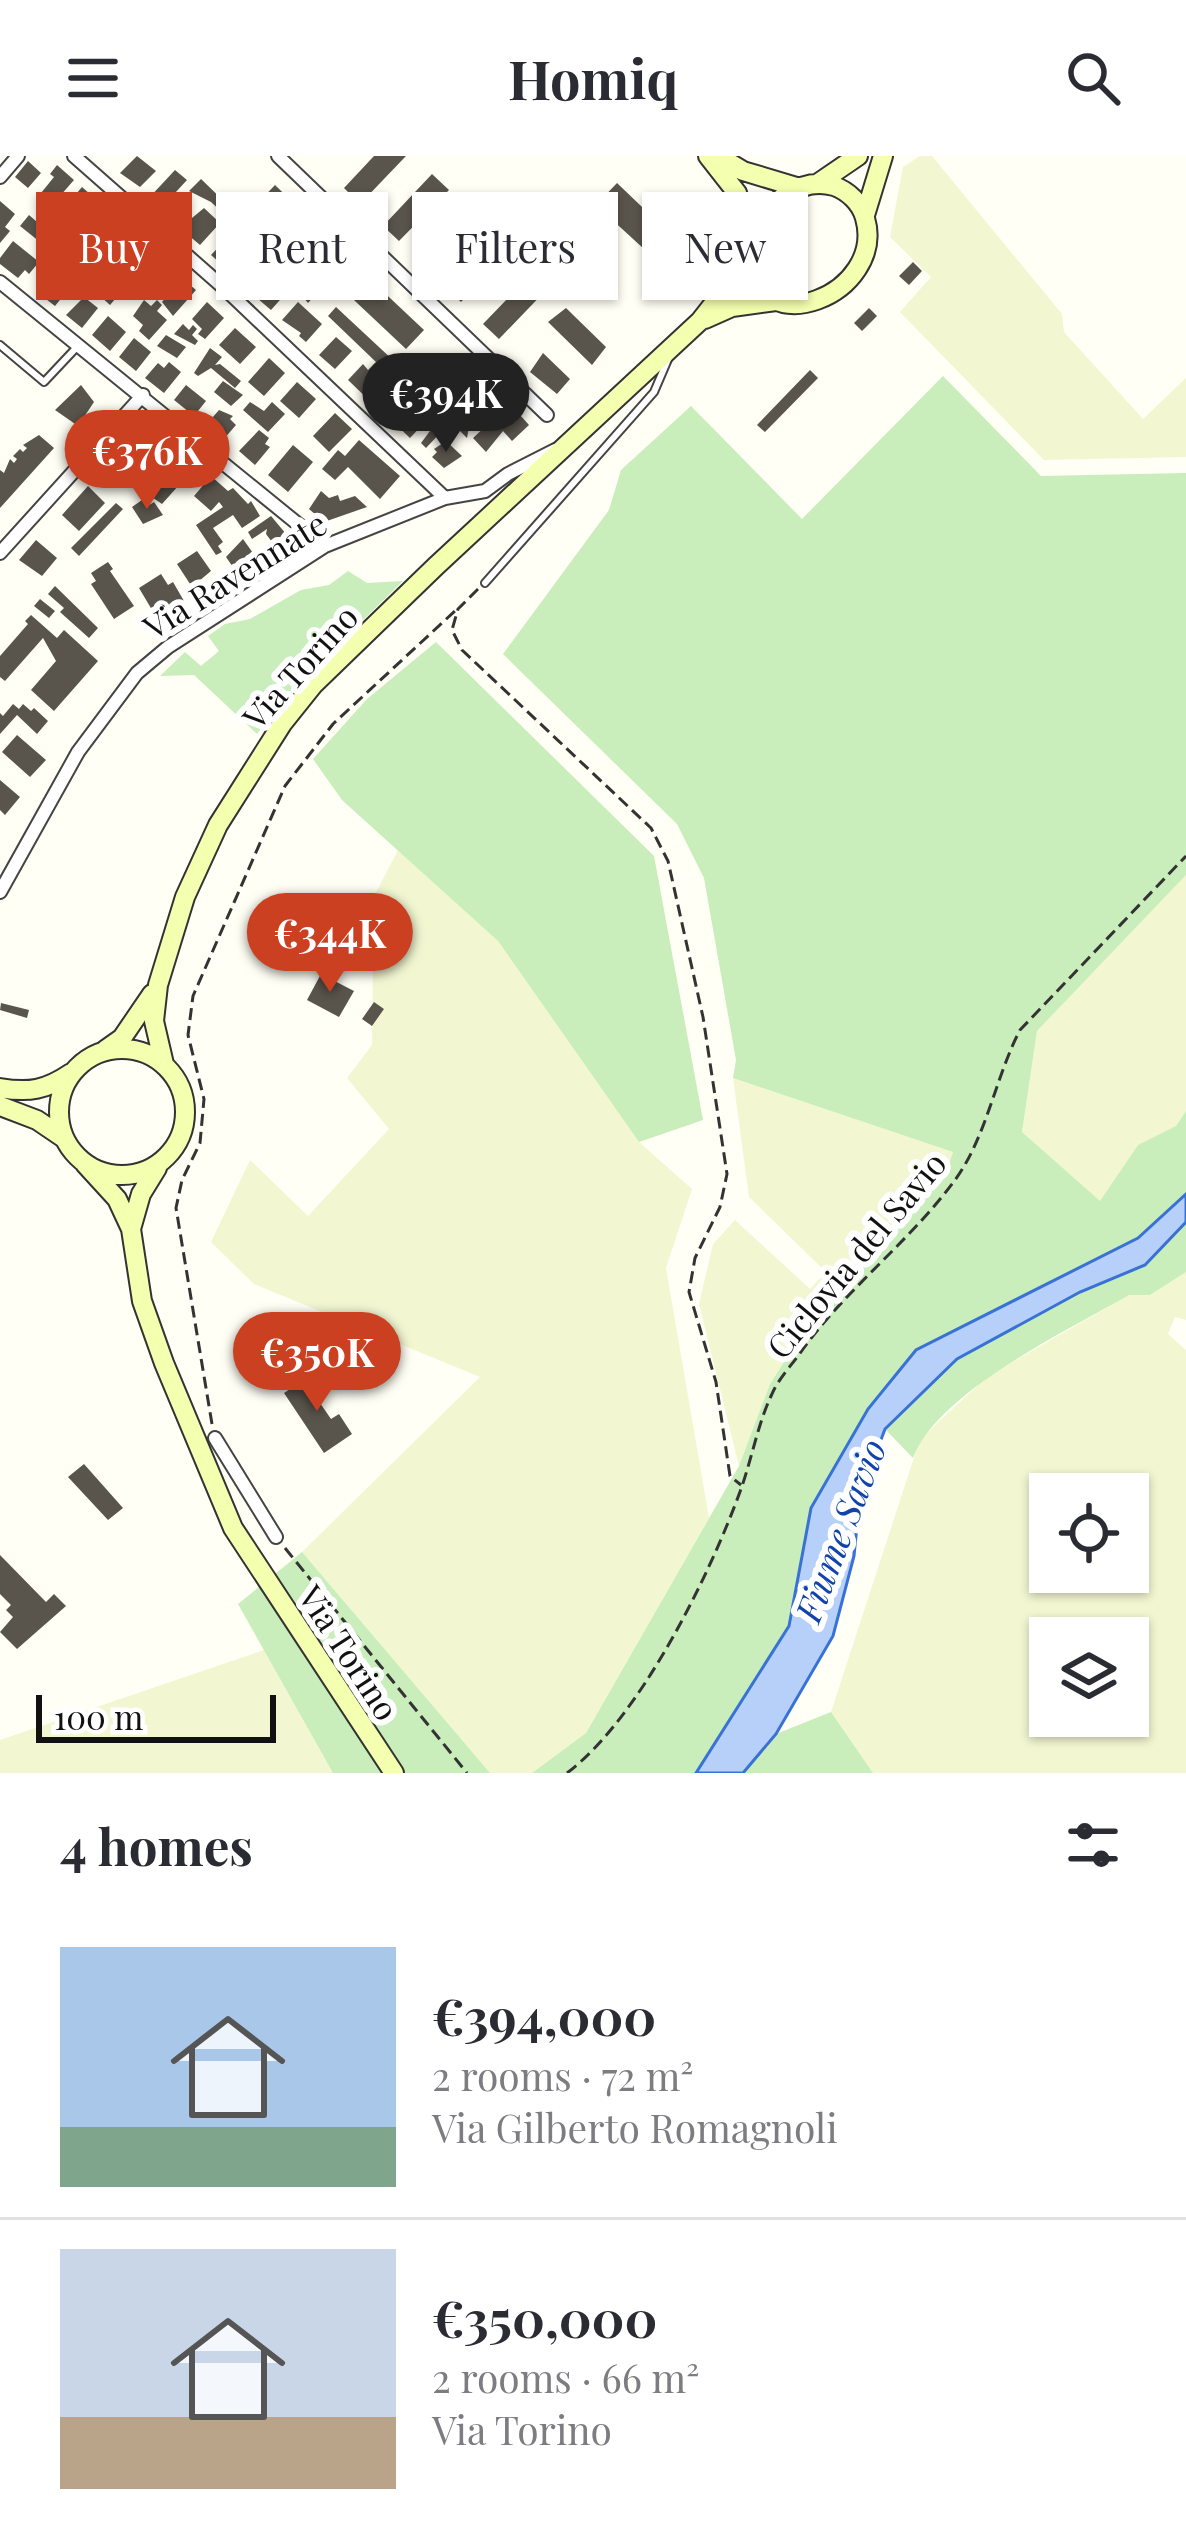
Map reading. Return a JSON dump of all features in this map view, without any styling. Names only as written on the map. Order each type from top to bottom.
[{"type":"main road","points":[[708,156],[736,192]]},
{"type":"main road","points":[[718,156],[742,172],[848,193],[865,215]]},
{"type":"main road","points":[[798,192],[858,156]]},
{"type":"main road","points":[[776,301],[809,303],[840,289],[863,256],[868,236],[865,215],[884,156]]},
{"type":"main road","name":"Via Ravennate","points":[[566,444],[700,321],[714,300]]},
{"type":"main road","name":"Via Ravennate","points":[[700,321],[732,308],[776,301]]},
{"type":"main road","name":"Via Torino","points":[[164,1064],[154,1021],[158,985],[184,897],[218,825],[281,724],[314,684],[566,444]]},
{"type":"main road","name":"Via Torino","points":[[102,1052],[122,1038],[158,985]]},
{"type":"main road","points":[[0,1088],[22,1092],[47,1088],[102,1052],[145,1053],[164,1064],[175,1077],[186,1108],[180,1140],[141,1194],[131,1229]]},
{"type":"main road","points":[[65,1139],[59,1103],[75,1070]]},
{"type":"main road","points":[[0,1106],[38,1120],[65,1139],[86,1164],[122,1176],[159,1165]]},
{"type":"main road","name":"Via Torino","points":[[86,1164],[117,1199],[131,1229],[142,1301],[232,1528],[394,1773]]},
{"type":"street","points":[[0,177],[18,156]]},
{"type":"street","points":[[74,156],[224,288],[445,498]]},
{"type":"street","points":[[278,156],[548,415]]},
{"type":"street","points":[[0,282],[325,546]]},
{"type":"street","points":[[0,553],[143,395]]},
{"type":"street","name":"Via Ravennate","points":[[0,892],[78,752],[137,673],[205,621],[325,546],[445,498],[485,491],[566,444]]},
{"type":"street","points":[[214,1438],[276,1538]]},
{"type":"street","points":[[210,1473],[243,1487]]},
{"type":"lane","points":[[0,346],[44,382],[79,345]]},
{"type":"lane","points":[[485,583],[654,392],[670,347]]},
{"type":"path","points":[[214,1438],[176,1208],[182,1180],[200,1143],[204,1099],[188,1035],[193,996],[285,786],[333,724],[485,583]]},
{"type":"path","points":[[458,609],[452,630],[462,650],[651,828],[668,861],[703,1017],[727,1174],[720,1207],[694,1258],[689,1292],[716,1382],[730,1476],[742,1486]]},
{"type":"path","name":"Ciclovia del Savio","points":[[567,1773],[607,1737],[634,1698],[714,1559],[772,1392],[823,1320],[928,1214],[958,1175],[981,1132],[1020,1030],[1186,856]]},
{"type":"path","points":[[276,1538],[466,1773]]},
{"type":"green space","points":[[920,156],[932,156],[1062,314],[1064,332],[1143,419],[1186,378],[1186,457],[1044,460],[900,312],[931,277],[890,237],[903,167]]},
{"type":"green space","points":[[943,376],[1041,476],[1186,473],[1186,875],[1037,1031],[1022,1132],[1100,1201],[1138,1145],[1176,1126],[1186,1111],[1186,1194],[1138,1238],[916,1351],[811,1508],[789,1626],[696,1773],[532,1773],[586,1733],[739,1466],[770,1384],[832,1287],[944,1179],[953,1152],[733,1078],[736,1060],[704,878],[677,824],[503,654],[609,510],[621,470],[691,406],[802,519]]},
{"type":"green space","points":[[348,571],[367,583],[403,581],[284,697],[257,734],[194,675],[160,676],[185,652],[201,666],[219,651],[208,636],[225,624],[250,619],[301,590],[329,585]]},
{"type":"green space","points":[[436,642],[654,856],[703,1120],[639,1142],[498,941],[342,800],[313,759],[367,699]]},
{"type":"green space","points":[[398,850],[498,941],[639,1142],[692,1189],[666,1268],[709,1518],[586,1733],[532,1773],[490,1773],[302,1552],[480,1377],[254,1284],[211,1242],[250,1160],[308,1216],[389,1129],[347,1078],[372,1045],[373,956],[353,937]]},
{"type":"green space","points":[[1186,875],[1186,1111],[1176,1126],[1138,1145],[1100,1202],[1022,1132],[1037,1031]]},
{"type":"green space","points":[[733,1078],[953,1152],[944,1179],[832,1287],[770,1384],[739,1466],[699,1304],[713,1244],[735,1220],[810,1289],[826,1272],[749,1197]]},
{"type":"green space","points":[[1186,1222],[1186,1272],[1150,1295],[1129,1295],[1008,1365],[948,1410],[913,1458],[885,1429],[956,1359],[1080,1292],[1145,1265]]},
{"type":"green space","points":[[1186,1272],[1186,1320],[1175,1317],[1168,1334],[1186,1350],[1186,1773],[873,1773],[831,1712],[920,1439],[988,1376],[1129,1295],[1150,1295]]},
{"type":"green space","points":[[302,1552],[490,1773],[333,1773],[238,1604]]},
{"type":"green space","points":[[264,1650],[333,1773],[0,1773],[0,1740]]},
{"type":"green space","points":[[831,1712],[873,1773],[743,1773],[776,1734]]},
{"type":"water","name":"Fiume Savio","points":[[1186,1194],[1186,1222],[1145,1265],[1080,1292],[957,1359],[885,1429],[860,1496],[854,1556],[833,1636],[776,1734],[743,1773],[696,1773],[789,1626],[811,1508],[868,1409],[916,1350],[1138,1238]]},
{"type":"building","points":[[137,156],[156,171],[140,187],[120,173]]},
{"type":"building","points":[[374,156],[406,156],[372,192],[344,188]]},
{"type":"building","points":[[28,161],[41,173],[28,188],[15,177]]},
{"type":"building","points":[[57,165],[74,180],[64,192],[42,192],[54,177],[50,174]]},
{"type":"building","points":[[175,170],[187,180],[176,192],[155,192]]},
{"type":"building","points":[[432,174],[449,190],[447,192],[415,192]]},
{"type":"building","points":[[201,179],[216,194],[216,207],[211,202],[189,191]]},
{"type":"building","points":[[617,183],[642,207],[642,247],[618,225],[618,192],[608,192]]},
{"type":"building","points":[[412,195],[412,228],[399,241],[388,231],[388,221]]},
{"type":"building","points":[[0,201],[15,214],[0,243]]},
{"type":"building","points":[[204,208],[216,219],[216,227],[200,245],[192,238],[192,218]]},
{"type":"building","points":[[29,215],[36,221],[36,239],[20,226]]},
{"type":"building","points":[[13,241],[36,260],[36,266],[18,278],[0,264]]},
{"type":"building","points":[[913,262],[922,271],[909,285],[899,276]]},
{"type":"building","points":[[388,296],[424,330],[406,349],[354,300],[388,300]]},
{"type":"building","points":[[81,300],[98,308],[82,328],[66,315]]},
{"type":"building","points":[[144,300],[151,306],[157,300],[162,305],[157,311],[167,320],[149,340],[133,316]]},
{"type":"building","points":[[164,300],[187,300],[173,316]]},
{"type":"building","points":[[259,300],[280,300],[271,310]]},
{"type":"building","points":[[506,300],[537,300],[499,339],[483,324]]},
{"type":"building","points":[[207,302],[224,318],[205,339],[192,319]]},
{"type":"building","points":[[298,302],[322,324],[306,342],[282,320]]},
{"type":"building","points":[[336,307],[395,362],[402,354],[409,360],[401,368],[469,427],[467,438],[459,430],[451,438],[443,430],[426,448],[421,443],[439,419],[409,383],[405,386],[394,379],[373,404],[348,380],[363,364],[368,370],[376,362],[328,316]]},
{"type":"building","points":[[566,308],[606,347],[592,365],[548,322]]},
{"type":"building","points":[[869,308],[877,316],[862,331],[854,323]]},
{"type":"building","points":[[108,316],[126,332],[110,351],[92,335]]},
{"type":"building","points":[[183,324],[189,330],[193,325],[197,329],[192,335],[198,341],[195,345],[174,334]]},
{"type":"building","points":[[235,328],[256,347],[240,364],[219,345]]},
{"type":"building","points":[[166,335],[186,347],[177,358],[157,346]]},
{"type":"building","points":[[336,337],[352,351],[335,369],[319,355]]},
{"type":"building","points":[[134,338],[151,352],[136,371],[119,357]]},
{"type":"building","points":[[210,348],[222,357],[215,365],[241,381],[235,388],[211,368],[198,376],[194,373]]},
{"type":"building","points":[[543,353],[570,379],[557,394],[530,372]]},
{"type":"building","points":[[269,358],[285,373],[264,396],[248,382]]},
{"type":"building","points":[[169,362],[181,372],[164,393],[145,378],[158,363],[164,368]]},
{"type":"building","points":[[810,370],[818,378],[765,432],[757,425]]},
{"type":"building","points":[[223,381],[243,395],[231,406],[214,392]]},
{"type":"building","points":[[297,382],[316,399],[299,418],[280,401]]},
{"type":"building","points":[[81,385],[94,402],[78,426],[55,410]]},
{"type":"building","points":[[186,385],[206,401],[194,416],[174,400]]},
{"type":"building","points":[[486,396],[512,422],[520,415],[529,425],[512,441],[503,431],[486,452],[473,438],[488,424],[473,409]]},
{"type":"building","points":[[405,399],[410,404],[413,401],[428,419],[410,438],[388,417]]},
{"type":"building","points":[[250,402],[264,411],[272,402],[285,414],[268,432],[243,410]]},
{"type":"building","points":[[219,410],[233,416],[230,419],[236,425],[223,440],[206,425]]},
{"type":"building","points":[[335,413],[352,429],[329,452],[313,436]]},
{"type":"building","points":[[259,430],[269,438],[265,444],[270,447],[255,465],[239,451]]},
{"type":"building","points":[[145,433],[165,449],[148,469],[129,454]]},
{"type":"building","points":[[39,435],[54,448],[0,508],[0,470],[4,473],[10,459],[14,463],[13,456]]},
{"type":"building","points":[[359,440],[400,476],[380,499],[348,467],[335,480],[322,469],[338,450],[345,456]]},
{"type":"building","points":[[446,441],[462,456],[444,468],[432,457],[437,452],[434,449]]},
{"type":"building","points":[[293,445],[313,462],[288,492],[268,475]]},
{"type":"building","points":[[145,470],[155,479],[161,472],[169,475],[179,485],[162,504],[133,484]]},
{"type":"building","points":[[211,476],[228,491],[233,488],[248,504],[251,501],[260,516],[242,528],[233,515],[213,528],[223,542],[218,546],[222,552],[216,555],[196,525],[223,507],[219,502],[211,511],[194,496]]},
{"type":"building","points":[[88,486],[105,503],[79,531],[62,515]]},
{"type":"building","points":[[321,491],[329,498],[338,495],[340,501],[355,496],[367,507],[324,522],[309,509]]},
{"type":"building","points":[[142,500],[146,507],[154,502],[163,515],[143,524],[132,507]]},
{"type":"building","points":[[116,503],[123,509],[79,556],[71,548]]},
{"type":"building","points":[[271,516],[292,541],[278,550],[267,529],[252,539],[248,532]]},
{"type":"building","points":[[243,539],[258,560],[237,573],[226,557]]},
{"type":"building","points":[[36,540],[57,558],[42,576],[19,560]]},
{"type":"building","points":[[197,551],[211,571],[192,587],[177,564]]},
{"type":"building","points":[[108,562],[134,606],[114,619],[91,584],[96,581],[91,573]]},
{"type":"building","points":[[161,574],[168,585],[173,582],[184,601],[155,615],[139,588]]},
{"type":"building","points":[[55,586],[98,628],[89,638],[48,594]]},
{"type":"building","points":[[40,599],[55,611],[49,618],[34,606]]},
{"type":"building","points":[[31,615],[57,638],[64,630],[98,661],[54,711],[31,690],[56,661],[43,638],[5,681],[0,677],[0,656]]},
{"type":"building","points":[[13,704],[19,709],[23,704],[31,711],[34,708],[48,721],[37,734],[17,715],[0,734],[0,713],[3,716]]},
{"type":"building","points":[[17,735],[46,760],[30,777],[2,752]]},
{"type":"building","points":[[0,780],[20,797],[5,815],[0,810]]},
{"type":"building","points":[[321,974],[354,991],[339,1017],[307,1000]]},
{"type":"building","points":[[374,1002],[384,1009],[372,1026],[362,1019]]},
{"type":"building","points":[[1,1003],[29,1010],[27,1018],[0,1010]]},
{"type":"building","points":[[313,1374],[326,1394],[318,1400],[331,1419],[339,1414],[352,1434],[324,1453],[284,1393]]},
{"type":"building","points":[[84,1464],[123,1508],[108,1520],[68,1477]]},
{"type":"building","points":[[0,1555],[46,1602],[54,1594],[66,1606],[17,1649],[0,1632],[13,1617],[6,1610],[11,1605],[0,1594]]}]
